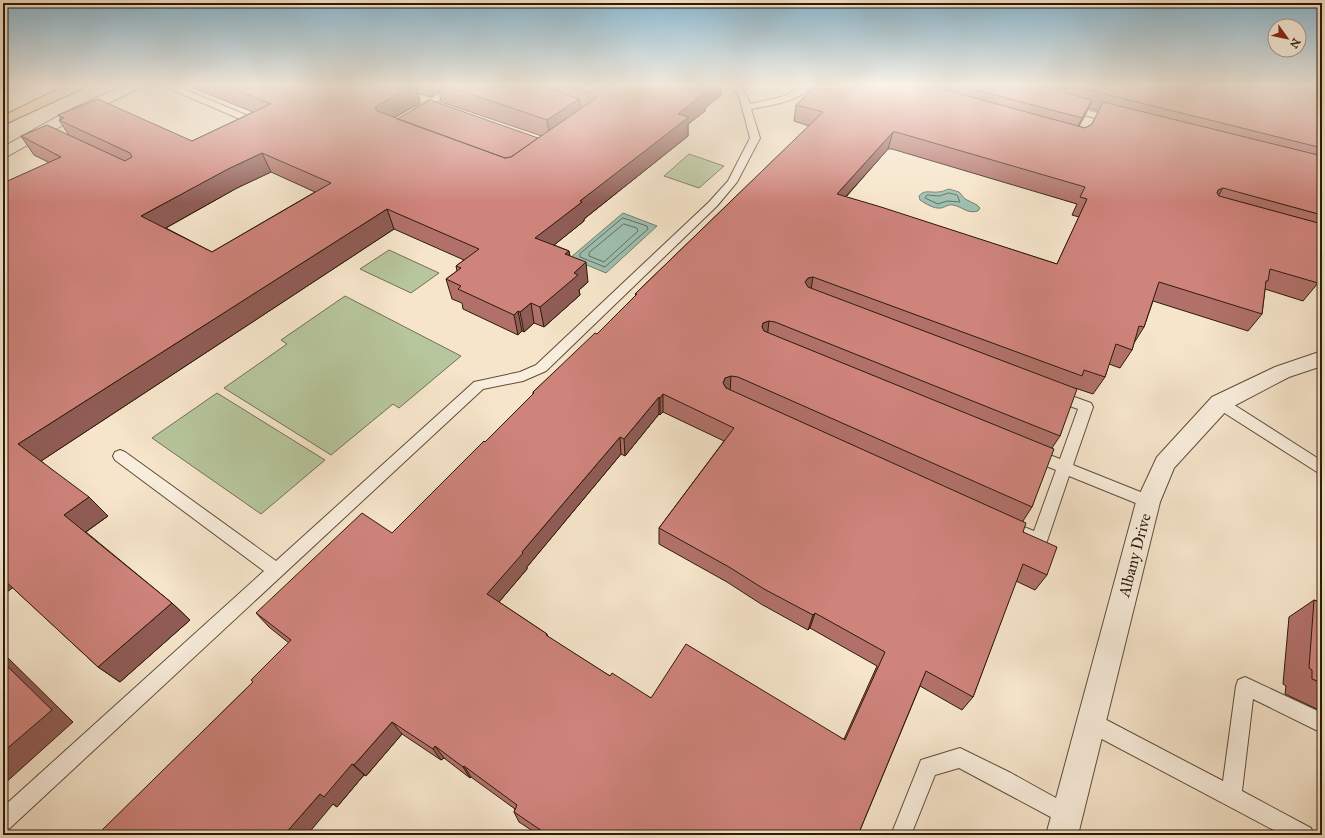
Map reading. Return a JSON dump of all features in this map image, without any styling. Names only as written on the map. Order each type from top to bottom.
[{"type":"street","points":[[3,153],[54,124]]},
{"type":"street","name":"Albany Drive","points":[[1064,825],[1148,502],[1165,463],[1220,403],[1282,372],[1322,358]]},
{"type":"lane","points":[[3,821],[479,385],[523,376],[541,368],[713,204],[732,182],[755,138],[751,124]]},
{"type":"lane","points":[[35,135],[53,137]]},
{"type":"lane","points":[[1010,528],[1038,541],[1086,407],[1042,390]]},
{"type":"lane","points":[[1220,403],[1322,468]]},
{"type":"lane","points":[[1020,449],[1148,502]]},
{"type":"lane","points":[[120,456],[276,570]]},
{"type":"lane","points":[[1231,796],[1245,686],[1322,723]]},
{"type":"lane","points":[[1090,722],[1304,835]]},
{"type":"lane","points":[[901,835],[928,766],[960,758],[1004,780],[1064,825]]},
{"type":"shaded area","points":[[689,154],[724,166],[699,188],[664,176]]},
{"type":"shaded area","points":[[389,250],[439,273],[411,293],[360,269]]},
{"type":"shaded area","points":[[345,296],[461,356],[399,408],[393,404],[331,455],[224,388],[287,344],[281,340]]},
{"type":"shaded area","points":[[217,393],[325,460],[261,514],[152,438]]},
{"type":"water","points":[[949,189],[959,192],[965,199],[977,205],[980,208],[978,211],[971,212],[951,205],[936,208],[927,205],[920,200],[919,196],[923,193],[939,192]]},
{"type":"water","points":[[623,213],[657,226],[606,273],[570,258]]},
{"type":"building","points":[[68,124],[154,124],[192,141],[228,124],[413,124],[505,158],[511,157],[558,124],[680,124],[580,201],[582,202],[535,238],[569,251],[565,254],[586,262],[574,273],[578,275],[540,307],[531,303],[514,315],[458,289],[461,286],[446,279],[461,268],[456,266],[479,249],[387,209],[18,444],[89,497],[64,515],[172,603],[98,667],[3,579],[3,183],[61,157],[21,136],[47,125],[125,161],[132,157],[130,153]],"holes":[[[262,153],[331,183],[212,252],[141,216],[228,169]]]},
{"type":"building","points":[[411,124],[499,124],[538,138],[511,157],[505,158]]},
{"type":"building","points":[[810,124],[1071,124],[1085,128],[1092,124],[1193,124],[1322,156],[1322,215],[1223,188],[1218,190],[1217,193],[1219,196],[1322,224],[1322,253],[1318,283],[1270,269],[1268,281],[1266,281],[1262,314],[1159,282],[1144,327],[1139,326],[1132,350],[1116,344],[1105,377],[1084,370],[1082,376],[813,277],[808,278],[805,282],[808,287],[1077,389],[1060,436],[775,322],[769,321],[763,323],[762,327],[764,331],[1054,449],[1032,507],[738,377],[731,376],[725,378],[723,383],[726,388],[1026,523],[1023,532],[1057,547],[1047,575],[1023,564],[973,697],[926,671],[858,835],[548,835],[514,812],[517,805],[464,766],[463,767],[435,746],[433,749],[392,722],[354,765],[352,764],[324,797],[320,794],[284,835],[94,835],[100,830],[101,831],[253,682],[251,680],[291,640],[256,613],[362,513],[392,533],[534,393],[533,392],[595,333],[597,334],[637,294],[635,294]],"holes":[[[893,132],[1085,187],[1080,197],[1087,199],[1057,264],[837,194]],[[663,394],[734,428],[659,528],[729,567],[764,589],[813,615],[815,613],[885,652],[845,740],[686,644],[651,698],[612,673],[610,676],[546,635],[547,634],[487,594],[620,437],[624,439]]]},
{"type":"building","points":[[1226,124],[1322,124],[1322,148]]},
{"type":"building","points":[[1314,600],[1322,603],[1322,683],[1312,679],[1312,670],[1309,668]]},
{"type":"building","points":[[3,662],[52,710],[3,752]]}]
